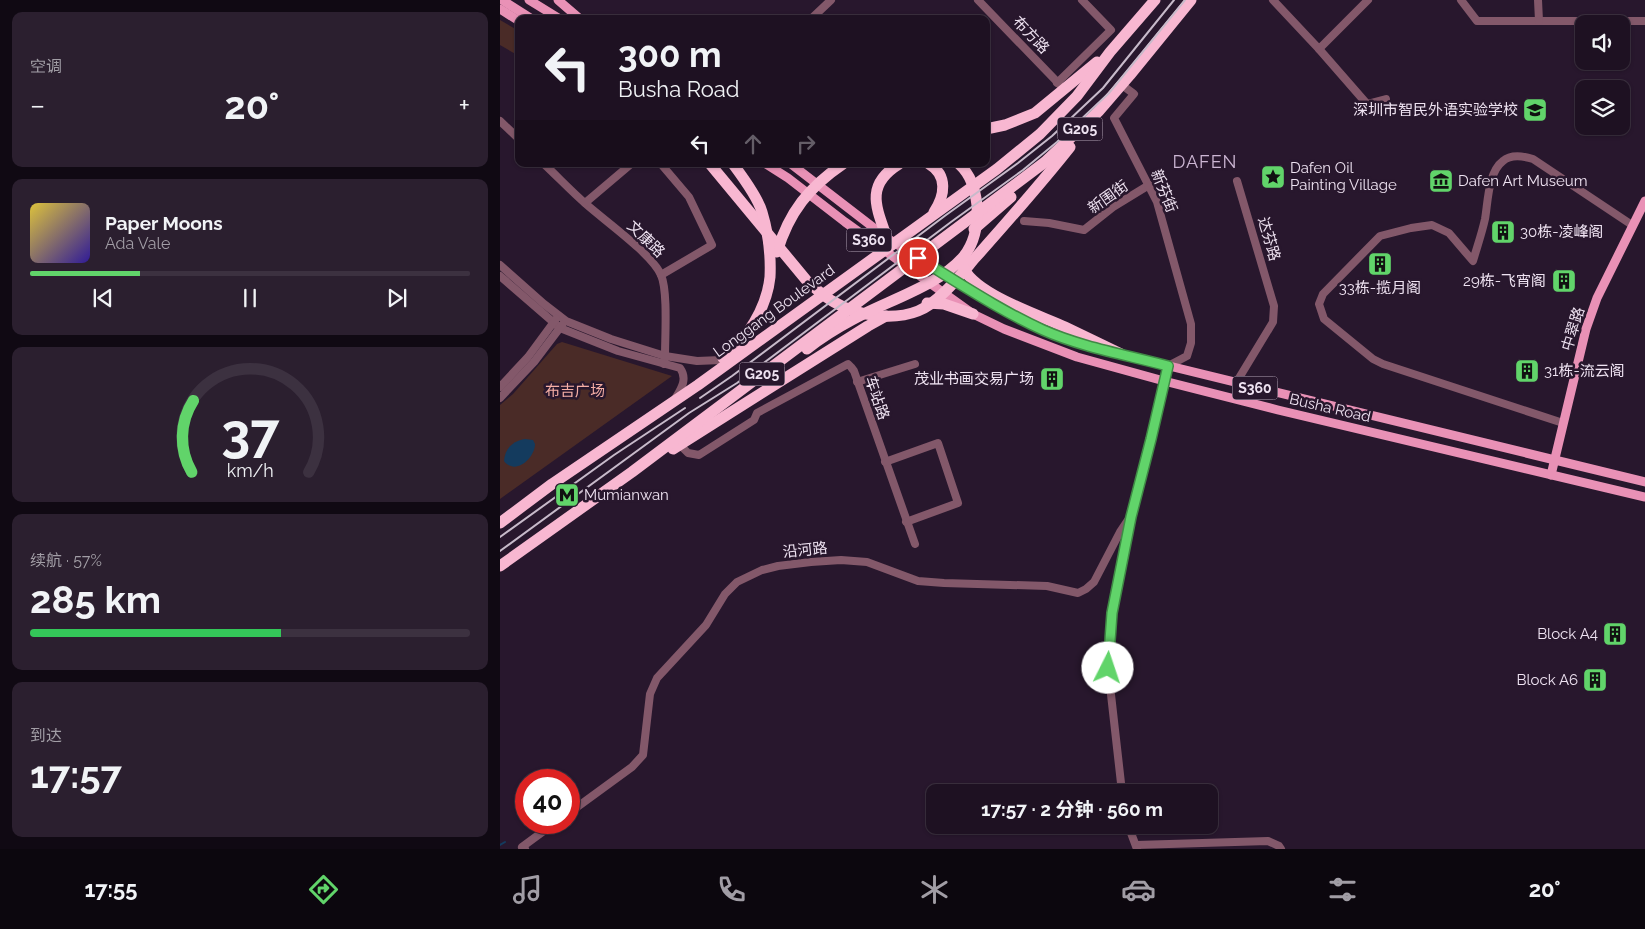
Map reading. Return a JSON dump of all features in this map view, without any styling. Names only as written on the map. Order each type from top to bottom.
[{"type":"highway","name":"Longgang Boulevard","points":[[500,523],[552,484],[698,386],[997,169],[1040,134],[1077,96],[1110,52],[1156,0]]},
{"type":"highway","name":"G205","points":[[502,566],[632,472],[1045,162],[1094,116],[1122,85],[1191,0]]},
{"type":"highway","points":[[990,128],[1005,125],[1035,113],[1060,86],[1110,52]]},
{"type":"highway","points":[[712,167],[807,281],[835,303],[855,312],[874,315],[899,315],[919,311],[948,289],[1034,192],[1094,116]]},
{"type":"highway","points":[[1045,162],[1029,181],[968,234],[962,247],[961,258],[964,269],[972,280],[1015,306],[1121,354]]},
{"type":"highway","points":[[735,167],[743,177],[762,211],[769,247],[770,278]]},
{"type":"highway","points":[[698,386],[721,360],[732,352],[758,316],[766,295],[780,244],[792,215],[804,197],[840,167]]},
{"type":"highway","points":[[887,238],[876,207],[876,196],[886,172],[894,167]]},
{"type":"highway","points":[[931,217],[944,195],[942,180],[934,167]]},
{"type":"highway","points":[[680,445],[813,344],[851,320],[937,278],[955,266],[965,255],[973,240],[977,210],[971,179],[962,167]]},
{"type":"highway","points":[[632,472],[680,445],[868,326],[898,310],[922,302],[944,304],[973,314]]},
{"type":"main road","points":[[502,0],[526,15]]},
{"type":"main road","points":[[529,0],[553,15]]},
{"type":"main road","points":[[558,0],[575,15]]},
{"type":"main road","points":[[500,9],[515,18]]},
{"type":"main road","name":"Busha Road","points":[[771,167],[973,314],[1004,329],[1077,357],[1164,382],[1645,497]]},
{"type":"main road","name":"S360","points":[[794,167],[887,238]]},
{"type":"main road","name":"中翠路","points":[[1552,475],[1586,328],[1597,298],[1645,202]]},
{"type":"main road","name":"Busha Road","points":[[887,238],[980,297],[1045,330],[1102,350],[1645,482]]},
{"type":"street","points":[[815,15],[831,0]]},
{"type":"street","name":"布方路","points":[[978,0],[1060,86]]},
{"type":"street","points":[[1060,86],[1110,30],[1082,0]]},
{"type":"street","points":[[1273,0],[1367,104],[1386,99]]},
{"type":"street","points":[[1319,49],[1368,0]]},
{"type":"street","points":[[1461,0],[1477,21],[1645,21]]},
{"type":"street","points":[[1538,0],[1539,21]]},
{"type":"street","name":"新芬街","points":[[1122,85],[1134,94],[1114,118],[1157,202],[1191,324],[1192,343],[1187,356],[1168,366]]},
{"type":"street","points":[[500,121],[515,136]]},
{"type":"street","points":[[1563,422],[1378,362],[1324,319],[1319,304],[1323,294],[1380,236],[1432,224],[1449,233],[1473,261],[1485,220],[1495,170],[1502,161],[1510,156],[1523,156],[1533,159],[1632,225]]},
{"type":"street","name":"文康路","points":[[547,167],[656,266],[661,275],[664,292],[665,360]]},
{"type":"street","points":[[585,203],[627,167]]},
{"type":"street","points":[[661,275],[712,245],[689,197],[664,167]]},
{"type":"street","name":"达芬路","points":[[1236,383],[1274,322],[1274,306],[1237,181]]},
{"type":"street","name":"新围街","points":[[1024,221],[1049,223],[1084,230],[1112,207],[1149,185]]},
{"type":"street","points":[[500,265],[566,320],[665,360],[680,368],[684,374],[684,383],[674,402]]},
{"type":"street","points":[[500,276],[557,326],[618,351],[665,360],[721,360]]},
{"type":"street","points":[[500,398],[534,362],[557,326],[559,315]]},
{"type":"street","points":[[500,387],[557,326],[566,320]]},
{"type":"street","name":"车站路","points":[[680,445],[688,453],[699,455],[754,420],[757,413],[848,364],[851,366],[857,382],[915,544]]},
{"type":"street","points":[[857,382],[915,364]]},
{"type":"street","points":[[1121,784],[1108,668],[1112,613],[1131,517],[1168,366]]},
{"type":"street","points":[[885,462],[938,443],[958,503],[906,522]]},
{"type":"street","name":"沿河路","points":[[580,805],[632,768],[643,755],[650,694],[657,678],[706,625],[725,594],[737,582],[762,570],[778,566],[841,560],[867,562],[918,581],[1047,586],[1078,593],[1094,582],[1120,532],[1131,517]]},
{"type":"street","points":[[523,848],[541,834]]},
{"type":"street","points":[[1131,834],[1136,847],[1268,841],[1279,846],[1281,849]]},
{"type":"green space","points":[[500,20],[515,29],[515,54],[500,45]]},
{"type":"green space","name":"布吉广场","points":[[562,342],[672,376],[500,499],[500,405],[513,394],[557,344]]},
{"type":"water","points":[[525,439],[533,440],[535,444],[532,455],[519,466],[513,467],[508,465],[504,461],[506,452],[513,443]]},
{"type":"waterway","points":[[500,845],[505,842]]},
{"type":"railway","points":[[700,398],[1052,136],[1103,88],[1174,0]]},
{"type":"railway","points":[[500,551],[689,413],[737,383],[1023,170],[1057,142],[1109,93],[1185,0]]},
{"type":"railway","points":[[500,537],[614,455],[685,408]]},
{"type":"place","name":"深圳市智民外语实验学校","points":[[1535,110]]},
{"type":"place","name":"Dafen Oil Painting Village","points":[[1273,177]]},
{"type":"place","name":"Dafen Art Museum","points":[[1441,181]]},
{"type":"place","name":"30栋-凌峰阁","points":[[1503,232]]},
{"type":"place","name":"33栋-揽月阁","points":[[1380,264]]},
{"type":"place","name":"29栋-飞宵阁","points":[[1564,281]]},
{"type":"place","name":"31栋-流云阁","points":[[1527,371]]},
{"type":"place","name":"茂业书画交易广场","points":[[1052,379]]},
{"type":"place","name":"Mumianwan","points":[[567,495]]},
{"type":"place","name":"Block A4","points":[[1615,634]]},
{"type":"place","name":"Block A6","points":[[1595,680]]},
{"type":"district","name":"DAFEN","points":[[1205,162]]},
{"type":"route","points":[[918,258],[980,297],[1045,330],[1102,350],[1168,366],[1131,517],[1112,613],[1108,668]]}]
